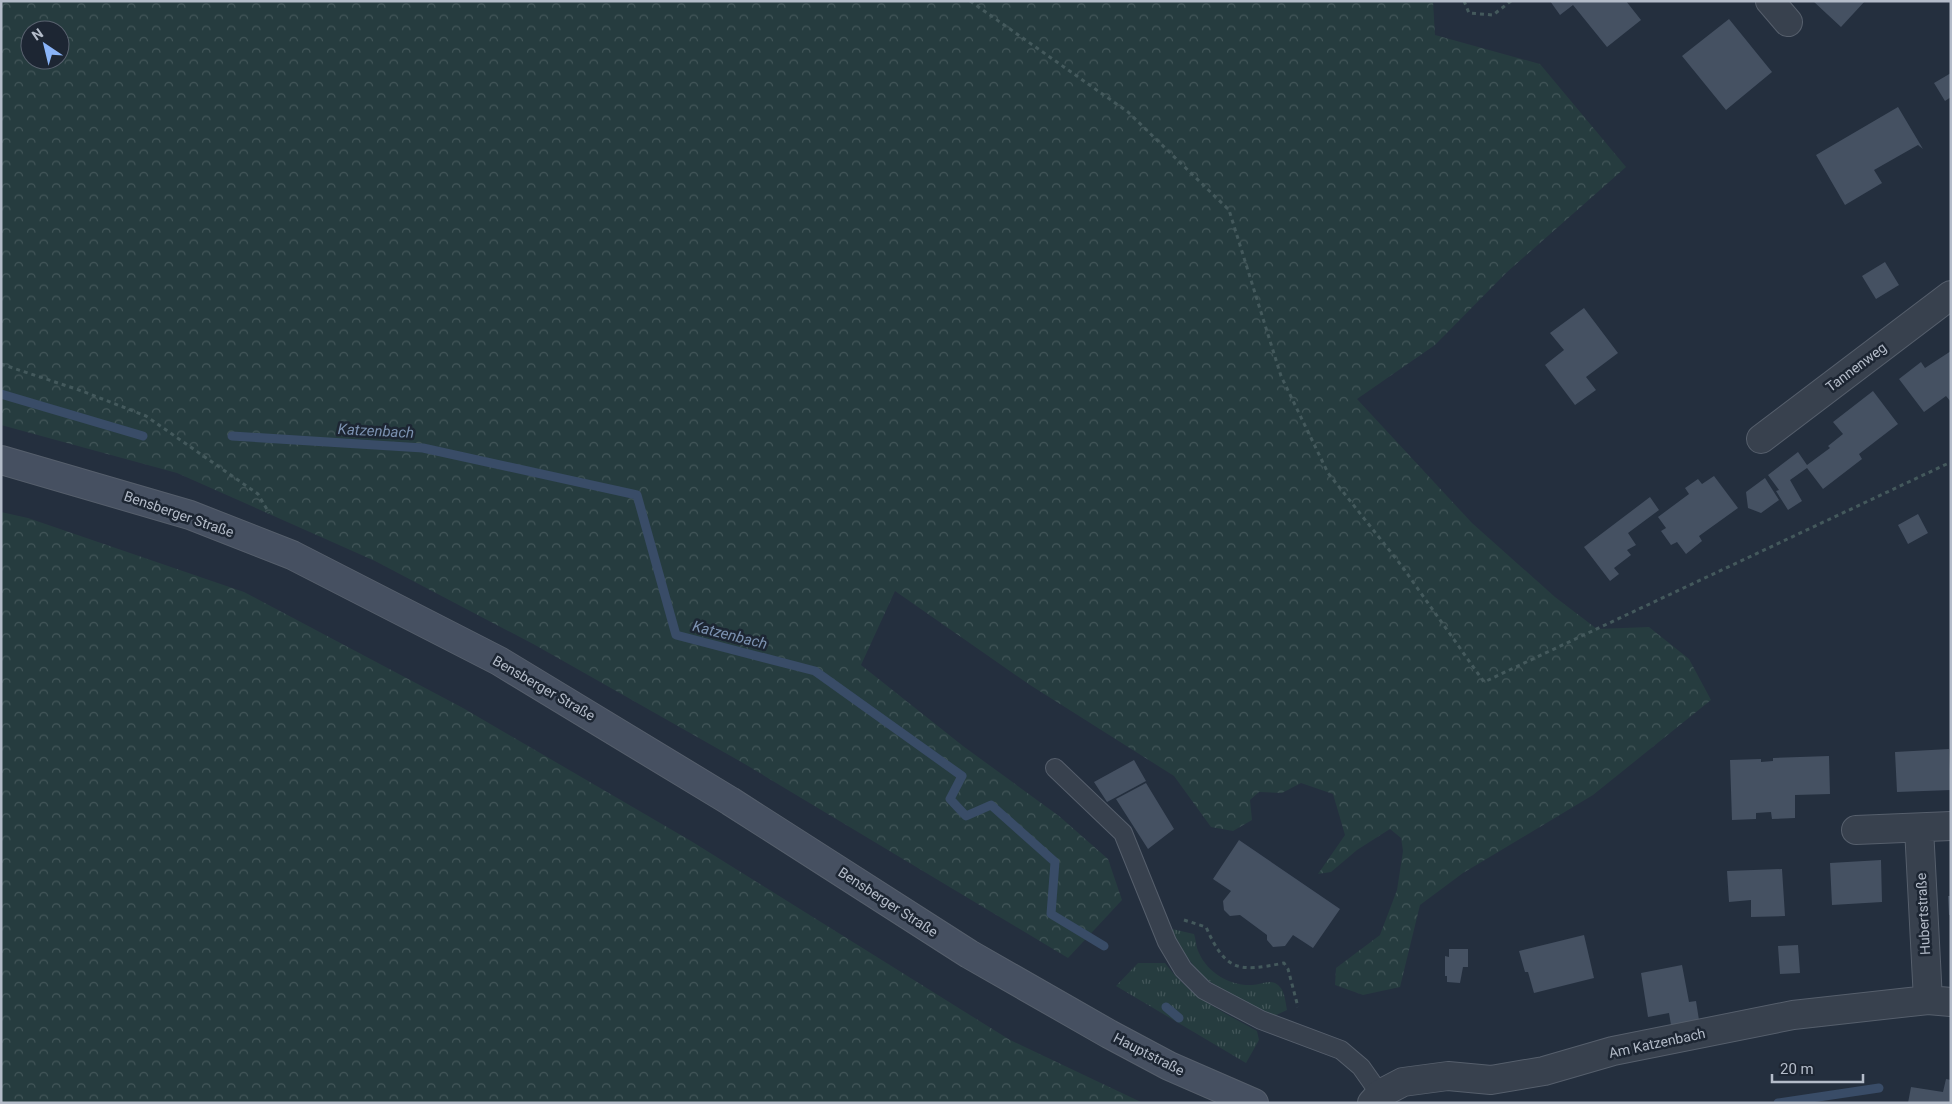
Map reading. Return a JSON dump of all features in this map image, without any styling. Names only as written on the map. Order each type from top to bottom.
[{"type":"main road","name":"Bensberger Straße","points":[[1,460],[190,515],[292,555],[499,661],[730,801],[969,954],[1047,999]]},
{"type":"main road","name":"Hauptstraße","points":[[1047,999],[1169,1066],[1254,1103]]},
{"type":"street","points":[[1770,1],[1788,22]]},
{"type":"street","name":"Tannenweg","points":[[1761,439],[1951,295]]},
{"type":"street","points":[[1856,830],[1951,826]]},
{"type":"street","name":"Hubertstraße","points":[[1919,828],[1939,1001]]},
{"type":"street","name":"Am Katzenbach","points":[[1376,1098],[1403,1082],[1448,1076],[1490,1080],[1544,1071],[1613,1051],[1794,1015],[1939,1001]]},
{"type":"lane","points":[[1055,768],[1123,833],[1166,942],[1179,962],[1204,990],[1261,1020],[1341,1050],[1361,1067],[1376,1098]]},
{"type":"path","points":[[970,1],[1128,112],[1228,210],[1281,376],[1328,473],[1401,565],[1484,682],[1951,462]]},
{"type":"path","points":[[1464,1],[1469,13],[1493,15],[1511,1]]},
{"type":"path","points":[[1,364],[82,391],[146,416],[258,494],[271,517]]},
{"type":"path","points":[[1153,908],[1206,928],[1218,949],[1233,966],[1248,969],[1284,963],[1288,969],[1307,1037]]},
{"type":"green space","points":[[1,1],[1433,1],[1435,35],[1540,64],[1626,167],[1506,273],[1435,345],[1357,399],[1472,523],[1555,597],[1597,629],[1649,627],[1689,659],[1711,700],[1593,795],[1463,873],[1420,905],[1400,987],[1363,995],[1335,985],[1336,968],[1380,935],[1397,890],[1403,851],[1401,838],[1390,829],[1357,850],[1331,872],[1318,874],[1345,835],[1333,794],[1301,783],[1282,793],[1259,792],[1250,800],[1252,820],[1233,831],[1211,827],[1174,776],[1030,685],[895,591],[861,665],[963,746],[1059,816],[1108,859],[1122,900],[1068,958],[743,763],[535,645],[375,561],[177,473],[1,425]]},
{"type":"green space","points":[[1,512],[28,518],[244,592],[463,708],[691,841],[1010,1040],[1143,1103],[1,1103]]},
{"type":"green space","points":[[1172,929],[1194,934],[1198,951],[1208,967],[1228,981],[1244,985],[1269,982],[1278,985],[1284,995],[1287,1010],[1272,1017],[1213,983],[1190,961]]},
{"type":"green space","points":[[1138,963],[1165,963],[1196,994],[1219,1010],[1257,1031],[1259,1040],[1246,1063],[1116,986]]},
{"type":"building","points":[[1550,1],[1626,1],[1641,20],[1607,47],[1573,5],[1560,15]]},
{"type":"building","points":[[1813,1],[1865,1],[1841,27]]},
{"type":"building","points":[[1729,19],[1772,72],[1726,110],[1682,56]]},
{"type":"building","points":[[1951,73],[1951,97],[1945,101],[1934,83]]},
{"type":"building","points":[[1898,107],[1923,149],[1918,145],[1874,170],[1882,183],[1845,205],[1816,155]]},
{"type":"building","points":[[1885,262],[1899,285],[1876,299],[1862,276]]},
{"type":"building","points":[[1584,308],[1618,353],[1586,377],[1596,390],[1575,405],[1545,365],[1564,350],[1550,333]]},
{"type":"building","points":[[1951,351],[1951,402],[1946,396],[1924,412],[1899,379],[1921,362],[1925,368]]},
{"type":"building","points":[[1873,391],[1898,424],[1859,454],[1862,459],[1823,489],[1807,468],[1790,480],[1802,501],[1788,510],[1776,491],[1779,490],[1768,475],[1798,452],[1807,465],[1830,448],[1828,446],[1843,434],[1833,422]]},
{"type":"building","points":[[1714,476],[1738,508],[1699,536],[1702,541],[1686,554],[1677,542],[1671,545],[1661,531],[1666,528],[1658,517],[1689,494],[1685,488],[1698,479],[1702,484]]},
{"type":"building","points":[[1765,478],[1779,500],[1761,513],[1748,508],[1746,492]]},
{"type":"building","points":[[1650,497],[1659,510],[1628,533],[1636,545],[1627,550],[1631,555],[1614,568],[1619,574],[1610,581],[1584,547]]},
{"type":"building","points":[[1918,514],[1928,533],[1908,544],[1898,525]]},
{"type":"building","points":[[1949,749],[1951,790],[1897,792],[1895,752]]},
{"type":"building","points":[[1829,756],[1830,794],[1795,795],[1795,818],[1772,819],[1771,812],[1756,813],[1756,819],[1732,820],[1730,760],[1761,759],[1761,762],[1773,761],[1773,758]]},
{"type":"building","points":[[1134,760],[1146,781],[1107,802],[1094,782]]},
{"type":"building","points":[[1146,783],[1174,829],[1148,849],[1116,799]]},
{"type":"building","points":[[1239,840],[1340,909],[1313,948],[1293,935],[1285,946],[1273,947],[1267,940],[1267,935],[1240,915],[1230,916],[1224,910],[1223,901],[1231,891],[1213,879]]},
{"type":"building","points":[[1881,860],[1882,902],[1832,905],[1830,863]]},
{"type":"building","points":[[1782,869],[1785,916],[1751,917],[1751,900],[1729,902],[1727,871]]},
{"type":"building","points":[[1948,896],[1951,896],[1951,915],[1949,915]]},
{"type":"building","points":[[1584,935],[1594,978],[1534,993],[1519,951]]},
{"type":"building","points":[[1798,945],[1800,973],[1780,974],[1778,946]]},
{"type":"building","points":[[1449,949],[1468,949],[1468,967],[1463,967],[1460,983],[1447,982],[1447,976],[1445,976],[1445,956],[1449,957]]},
{"type":"building","points":[[1682,965],[1689,1002],[1696,1001],[1699,1020],[1671,1025],[1669,1013],[1648,1017],[1641,973]]},
{"type":"building","points":[[1946,1079],[1951,1080],[1951,1103],[1908,1103],[1911,1087],[1943,1092]]},
{"type":"waterway","name":"Katzenbach","points":[[1,394],[143,436]]},
{"type":"waterway","name":"Katzenbach","points":[[232,436],[423,448],[637,495],[676,635],[815,671],[962,776],[950,799],[966,816],[991,805],[1055,862],[1051,914],[1104,946]]},
{"type":"waterway","name":"Katzenbach","points":[[1166,1007],[1179,1018]]},
{"type":"waterway","name":"Katzenbach","points":[[1778,1103],[1879,1088]]}]
